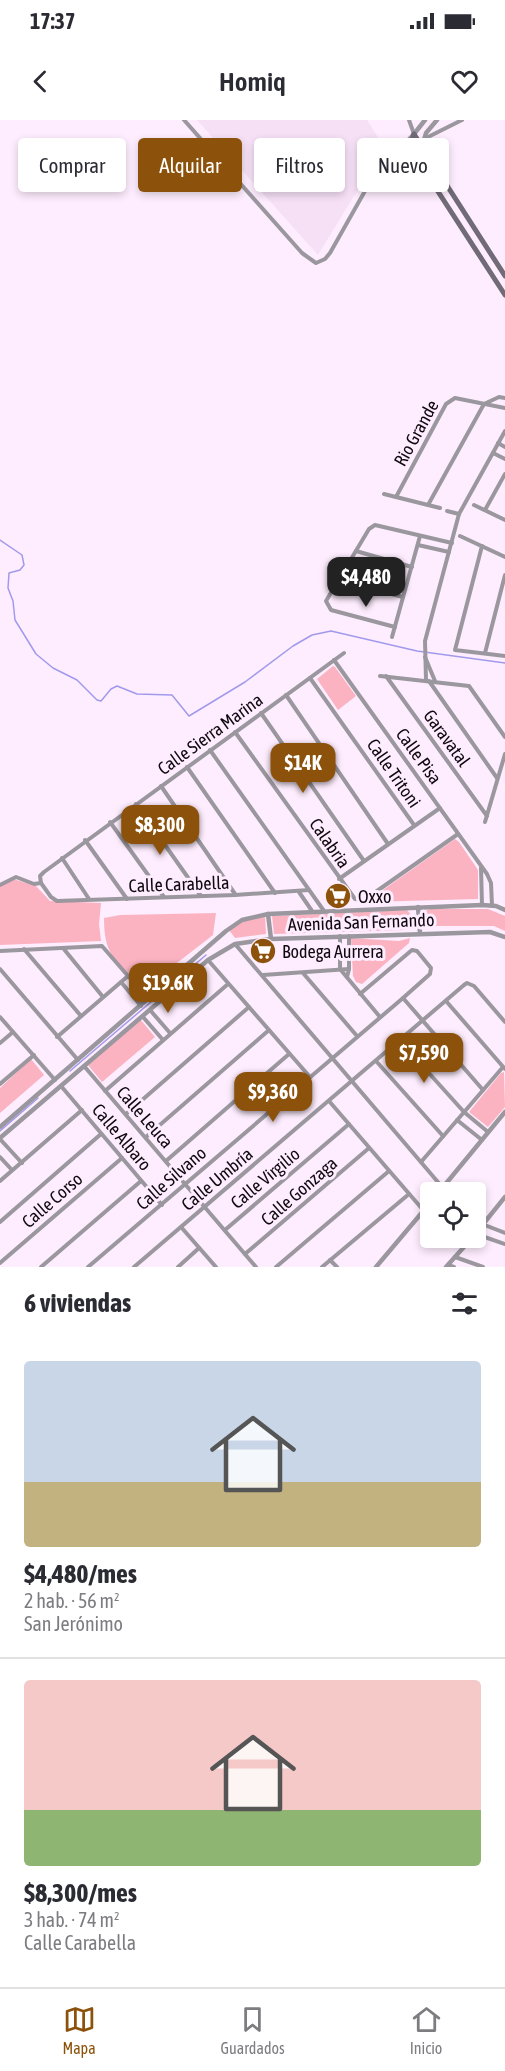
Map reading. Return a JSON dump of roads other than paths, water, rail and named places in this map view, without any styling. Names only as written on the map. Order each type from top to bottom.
[{"type":"main road","points":[[414,134],[416,138]]},
{"type":"main road","points":[[414,134],[411,142],[415,156],[505,295]]},
{"type":"main road","points":[[449,189],[505,276]]},
{"type":"street","points":[[184,120],[302,253],[316,262],[325,260],[330,253],[374,175],[425,120]]},
{"type":"street","points":[[409,120],[414,134]]},
{"type":"street","points":[[424,138],[436,120]]},
{"type":"street","points":[[425,138],[462,120]]},
{"type":"street","points":[[428,505],[484,404],[499,397],[505,398]]},
{"type":"street","name":"Rio Grande","points":[[396,497],[446,404],[455,398],[505,408]]},
{"type":"street","points":[[498,778],[427,681],[424,654],[425,641],[459,514],[505,431]]},
{"type":"street","points":[[498,443],[505,447]]},
{"type":"street","points":[[493,453],[505,459]]},
{"type":"street","points":[[485,510],[505,474]]},
{"type":"street","points":[[384,494],[440,508]]},
{"type":"street","points":[[474,505],[505,520]]},
{"type":"street","points":[[447,511],[459,514]]},
{"type":"street","points":[[395,627],[331,610],[326,604],[371,527],[375,525],[452,543]]},
{"type":"street","points":[[392,637],[420,536]]},
{"type":"street","points":[[460,536],[505,557]]},
{"type":"street","points":[[418,544],[449,552]]},
{"type":"street","points":[[482,546],[455,650],[505,656]]},
{"type":"street","points":[[356,551],[412,567]]},
{"type":"street","points":[[485,653],[505,575]]},
{"type":"street","points":[[339,580],[403,597]]},
{"type":"street","name":"Calle Sierra Marina","points":[[41,883],[39,878],[41,874],[85,840],[344,653]]},
{"type":"street","points":[[424,654],[435,682]]},
{"type":"street","name":"Calle Pisa","points":[[334,660],[481,867],[491,883],[492,905]]},
{"type":"street","name":"Garavatal","points":[[427,681],[383,676],[486,816]]},
{"type":"street","name":"Calle Tritoni","points":[[310,678],[414,825]]},
{"type":"street","points":[[427,681],[469,686],[505,737]]},
{"type":"street","points":[[286,695],[388,844]]},
{"type":"street","points":[[261,713],[364,861]]},
{"type":"street","name":"Calabria","points":[[235,732],[355,899],[367,898],[458,834]]},
{"type":"street","points":[[210,750],[324,911]]},
{"type":"street","points":[[485,822],[505,754]]},
{"type":"street","points":[[187,766],[274,893]]},
{"type":"street","points":[[161,786],[235,895]]},
{"type":"street","points":[[136,804],[201,896]]},
{"type":"street","points":[[339,879],[440,808]]},
{"type":"street","points":[[110,822],[164,898]]},
{"type":"street","points":[[85,840],[128,899]]},
{"type":"street","points":[[62,858],[90,900]]},
{"type":"street","points":[[481,867],[482,905]]},
{"type":"street","points":[[0,885],[16,877],[34,884],[41,883]]},
{"type":"street","name":"Calle Carabella","points":[[41,883],[51,897],[57,901],[309,890]]},
{"type":"street","points":[[300,892],[312,912]]},
{"type":"street","name":"Avenida San Fernando","points":[[0,1127],[237,923],[249,917],[324,911],[482,905],[492,905],[505,910]]},
{"type":"street","points":[[418,907],[420,933]]},
{"type":"street","points":[[268,914],[271,939]]},
{"type":"street","name":"Avenida San Fernando","points":[[0,1138],[208,960],[235,944],[271,939],[420,933],[490,932],[505,937]]},
{"type":"street","points":[[340,936],[340,969],[380,1017]]},
{"type":"street","points":[[347,978],[349,936]]},
{"type":"street","points":[[235,944],[333,1057],[435,1182]]},
{"type":"street","points":[[0,951],[102,946],[148,1000]]},
{"type":"street","points":[[63,948],[103,997]]},
{"type":"street","points":[[24,949],[81,1016]]},
{"type":"street","name":"Calle Silvano","points":[[88,1267],[403,998],[430,974],[431,968],[417,951],[412,950],[360,994]]},
{"type":"street","points":[[208,960],[310,1077]]},
{"type":"street","points":[[0,969],[79,1060]]},
{"type":"street","points":[[263,975],[349,969]]},
{"type":"street","points":[[302,972],[357,1036]]},
{"type":"street","points":[[57,1037],[128,976]]},
{"type":"street","points":[[120,982],[141,1006]]},
{"type":"street","points":[[105,1091],[228,984]]},
{"type":"street","name":"Calle Umbría","points":[[134,1267],[464,985],[470,984],[505,1022]]},
{"type":"street","points":[[403,998],[483,1090]]},
{"type":"street","points":[[421,1162],[504,1068],[446,1001]]},
{"type":"street","points":[[126,1114],[249,1007]]},
{"type":"street","points":[[150,1010],[170,1033]]},
{"type":"street","points":[[0,1017],[55,1080]]},
{"type":"street","points":[[143,1017],[163,1040]]},
{"type":"street","points":[[146,1137],[269,1030]]},
{"type":"street","points":[[0,1043],[13,1032]]},
{"type":"street","points":[[400,1041],[464,1112],[488,1132]]},
{"type":"street","points":[[166,1161],[289,1054]]},
{"type":"street","points":[[0,1084],[34,1055]]},
{"type":"street","points":[[376,1061],[443,1136]]},
{"type":"street","name":"Calle Leuca","points":[[84,1066],[256,1267]]},
{"type":"street","points":[[67,1070],[72,1076]]},
{"type":"street","name":"Calle Albaro","points":[[61,1086],[162,1205]]},
{"type":"street","points":[[329,1101],[420,1206]]},
{"type":"street","points":[[0,1181],[82,1110]]},
{"type":"street","points":[[448,1182],[505,1112]]},
{"type":"street","points":[[457,1120],[482,1140]]},
{"type":"street","name":"Calle Virgilio","points":[[225,1230],[350,1124]]},
{"type":"street","points":[[0,1222],[102,1134]]},
{"type":"street","points":[[0,1138],[21,1162]]},
{"type":"street","name":"Calle Gonzaga","points":[[245,1254],[369,1148]]},
{"type":"street","points":[[0,1156],[12,1170]]},
{"type":"street","name":"Calle Corso","points":[[0,1263],[122,1158]]},
{"type":"street","points":[[276,1267],[389,1171]]},
{"type":"street","points":[[41,1267],[141,1181]]},
{"type":"street","points":[[322,1267],[409,1194]]},
{"type":"street","points":[[486,1219],[505,1197]]},
{"type":"street","points":[[376,1267],[420,1216]]},
{"type":"street","points":[[486,1226],[505,1233]]},
{"type":"street","points":[[181,1227],[216,1267]]},
{"type":"street","points":[[486,1237],[505,1244]]},
{"type":"street","points":[[178,1267],[199,1248]]},
{"type":"street","points":[[449,1266],[463,1248]]},
{"type":"street","points":[[455,1257],[483,1267]]},
{"type":"street","points":[[330,1260],[337,1267]]},
{"type":"waterway","points":[[0,540],[22,555],[24,565],[20,570],[9,573],[8,588],[13,601],[15,620],[36,654],[53,668],[77,680],[97,700],[101,701],[111,689],[117,686],[137,694],[172,695],[189,716],[245,682],[293,646],[312,635],[331,631],[417,651],[505,663]]},
{"type":"waterway","points":[[70,1071],[206,955]]},
{"type":"waterway","points":[[0,1131],[38,1098]]},
{"type":"place","name":"Oxxo","points":[[338,896]]},
{"type":"place","name":"Bodega Aurrera","points":[[263,951]]}]
